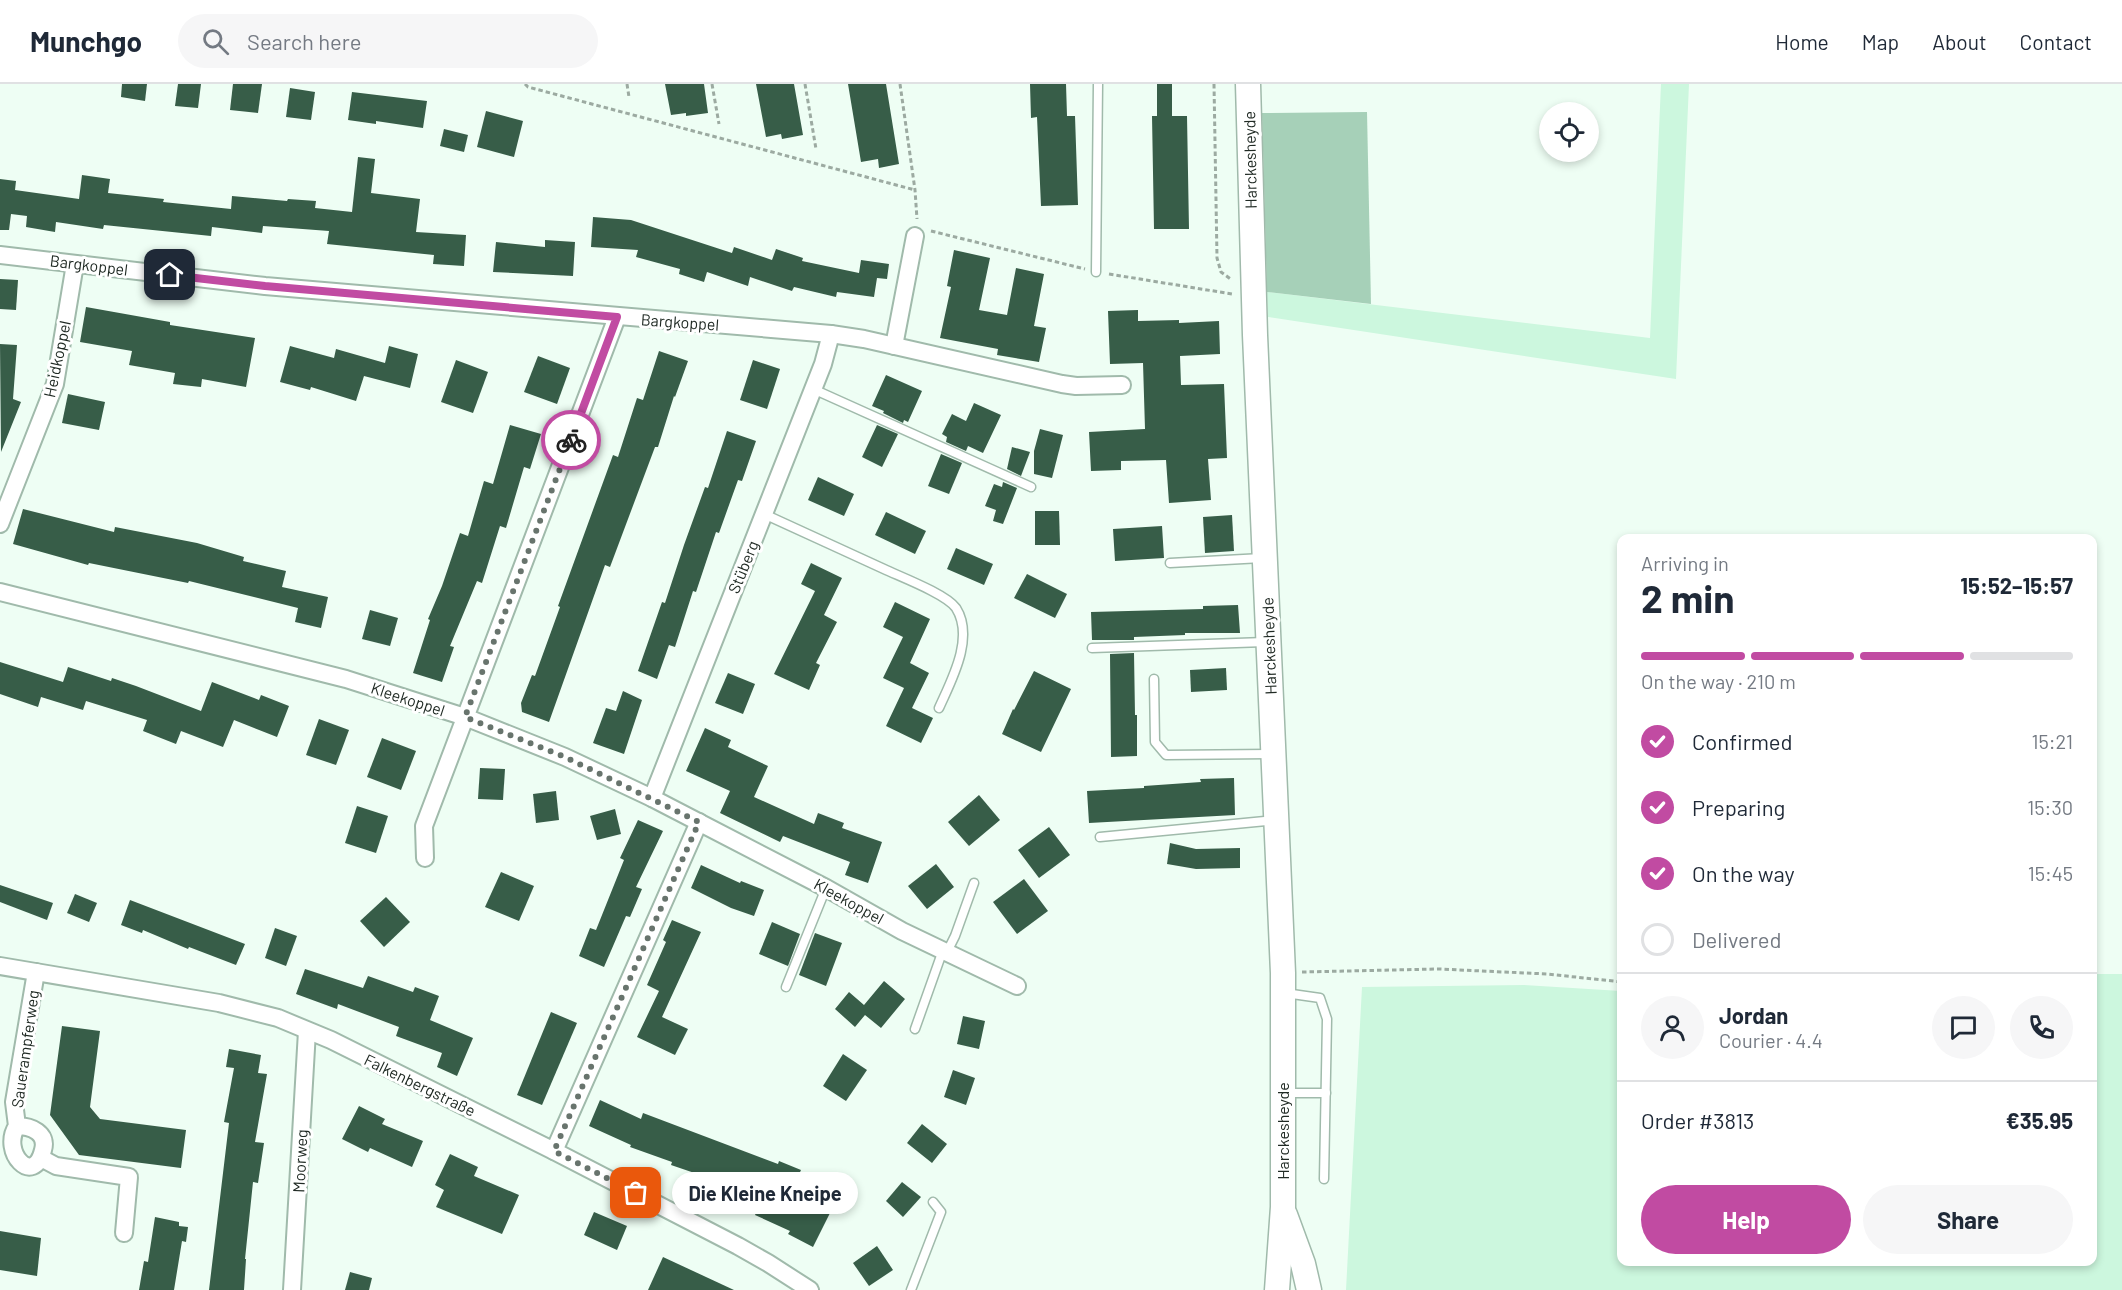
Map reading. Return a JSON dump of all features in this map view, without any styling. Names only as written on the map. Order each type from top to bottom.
[{"type":"main road","name":"Harckesheyde","points":[[1248,84],[1255,335],[1283,983],[1283,1207],[1277,1290]]},
{"type":"main road","name":"Harckesheyde","points":[[1283,1207],[1303,1264],[1309,1290]]},
{"type":"street","points":[[894,346],[916,232]]},
{"type":"street","name":"Bargkoppel","points":[[0,255],[265,286],[831,334],[1062,384],[1122,385]]},
{"type":"street","name":"Heidkoppel","points":[[0,524],[8,484],[55,384],[75,264]]},
{"type":"street","points":[[425,858],[424,826],[617,317]]},
{"type":"street","name":"Stüberg","points":[[652,798],[823,364],[831,334]]},
{"type":"street","name":"Kleekoppel","points":[[0,592],[346,679],[465,717],[565,757],[652,798],[826,888],[902,931],[1017,986]]},
{"type":"street","points":[[554,1151],[699,822]]},
{"type":"street","name":"Falkenbergstraße","points":[[0,966],[219,1003],[278,1018],[332,1040],[554,1151],[738,1246],[810,1290]]},
{"type":"street","name":"Sauerampferweg","points":[[17,1126],[15,1102],[36,972]]},
{"type":"street","name":"Moorweg","points":[[292,1290],[308,1031]]},
{"type":"street","name":"Sauerampferweg","points":[[17,1126],[29,1126],[40,1134],[44,1146],[41,1158],[35,1164],[24,1167],[9,1161],[4,1152],[3,1143],[8,1132],[17,1126]]},
{"type":"street","points":[[41,1158],[56,1166],[129,1177],[124,1233]]},
{"type":"lane","points":[[1096,272],[1098,84]]},
{"type":"lane","points":[[813,389],[1031,487]]},
{"type":"lane","points":[[764,514],[945,598],[956,609],[963,636],[962,650],[958,665],[939,708]]},
{"type":"lane","points":[[1170,563],[1265,558]]},
{"type":"lane","points":[[1092,648],[1269,642]]},
{"type":"lane","points":[[1154,679],[1155,742],[1166,755],[1274,754]]},
{"type":"lane","points":[[1100,837],[1276,820]]},
{"type":"lane","points":[[915,1029],[945,951],[955,936],[974,883]]},
{"type":"lane","points":[[786,987],[826,888]]},
{"type":"lane","points":[[1283,983],[1320,998],[1327,1019],[1324,1179]]},
{"type":"lane","points":[[1284,1093],[1326,1093]]},
{"type":"lane","points":[[911,1290],[941,1212],[933,1202]]},
{"type":"path","points":[[525,84],[528,87],[915,190]]},
{"type":"path","points":[[627,84],[629,97]]},
{"type":"path","points":[[712,84],[719,124]]},
{"type":"path","points":[[805,84],[816,149]]},
{"type":"path","points":[[900,84],[918,212],[916,232],[1096,272],[1230,293],[1240,297]]},
{"type":"path","points":[[1283,983],[1321,970],[1439,969],[1547,974],[1617,981]]},
{"type":"green space","points":[[1661,84],[1689,84],[1676,379],[1268,317],[1267,292],[1650,338]]},
{"type":"green space","points":[[1367,112],[1371,304],[1267,292],[1262,113]]},
{"type":"green space","points":[[2097,974],[2122,974],[2122,1290],[1346,1290],[1362,987],[1524,985],[1617,991],[1617,1266],[2097,1266]]},
{"type":"building","points":[[122,84],[147,84],[145,101],[121,97]]},
{"type":"building","points":[[178,84],[201,84],[198,108],[175,106]]},
{"type":"building","points":[[233,84],[262,84],[258,113],[230,110]]},
{"type":"building","points":[[665,84],[704,84],[708,113],[686,116],[686,113],[671,115]]},
{"type":"building","points":[[756,84],[794,84],[803,135],[782,139],[781,134],[766,137]]},
{"type":"building","points":[[848,84],[886,84],[899,164],[879,168],[878,159],[861,162]]},
{"type":"building","points":[[1030,84],[1066,84],[1067,116],[1075,116],[1078,205],[1041,206],[1037,117],[1031,118]]},
{"type":"building","points":[[1157,84],[1172,84],[1172,116],[1187,116],[1189,229],[1154,229],[1152,116],[1157,116]]},
{"type":"building","points":[[290,88],[315,92],[311,120],[286,117]]},
{"type":"building","points":[[352,92],[427,101],[423,128],[376,121],[376,124],[348,120]]},
{"type":"building","points":[[486,111],[523,121],[514,157],[477,147]]},
{"type":"building","points":[[444,129],[468,135],[464,152],[440,146]]},
{"type":"building","points":[[358,157],[375,159],[371,193],[420,199],[416,232],[466,235],[464,266],[433,264],[434,255],[327,244],[329,231],[263,226],[262,233],[212,227],[211,236],[104,225],[103,229],[56,222],[55,232],[26,227],[27,216],[11,214],[9,230],[0,230],[0,179],[16,181],[15,190],[79,199],[82,175],[110,179],[108,193],[164,199],[163,202],[231,209],[232,196],[316,201],[315,208],[352,212]]},
{"type":"building","points":[[593,217],[631,220],[732,253],[734,247],[772,260],[776,249],[803,258],[802,261],[859,273],[861,260],[889,264],[887,279],[877,278],[874,297],[837,292],[836,297],[794,287],[792,291],[750,277],[748,286],[707,272],[704,282],[679,274],[680,269],[636,257],[638,250],[591,247]]},
{"type":"building","points":[[545,240],[575,242],[573,276],[493,272],[496,242],[545,247]]},
{"type":"building","points":[[954,250],[990,258],[979,310],[1007,315],[1016,268],[1044,274],[1034,326],[1046,328],[1039,362],[997,355],[998,349],[940,338],[951,287],[947,286]]},
{"type":"building","points":[[0,279],[18,280],[16,310],[0,309]]},
{"type":"building","points":[[86,307],[170,322],[170,325],[255,338],[246,387],[202,379],[201,387],[173,384],[175,373],[129,365],[132,351],[80,342]]},
{"type":"building","points":[[1138,310],[1138,321],[1179,320],[1179,323],[1219,321],[1220,354],[1180,356],[1181,385],[1224,384],[1227,458],[1208,459],[1211,500],[1169,503],[1166,460],[1121,461],[1121,470],[1091,471],[1089,432],[1145,429],[1143,363],[1110,364],[1108,311]]},
{"type":"building","points":[[0,344],[17,345],[13,399],[21,402],[1,452]]},
{"type":"building","points":[[290,346],[334,358],[336,349],[385,363],[389,346],[418,354],[410,388],[364,376],[356,401],[311,387],[310,390],[280,382]]},
{"type":"building","points":[[659,351],[688,361],[658,447],[655,447],[610,567],[605,565],[549,722],[522,712],[521,703],[532,675],[535,676],[613,455],[618,457],[637,398],[643,400]]},
{"type":"building","points":[[538,356],[570,368],[557,404],[524,392]]},
{"type":"building","points":[[456,360],[488,372],[473,413],[441,402]]},
{"type":"building","points":[[753,360],[780,369],[767,409],[740,400]]},
{"type":"building","points":[[886,375],[922,391],[908,422],[904,420],[903,423],[872,406]]},
{"type":"building","points":[[68,394],[105,402],[99,430],[62,423]]},
{"type":"building","points":[[974,403],[1001,415],[983,453],[968,446],[966,451],[946,442],[947,437],[942,434],[952,414],[966,421]]},
{"type":"building","points":[[510,425],[541,434],[530,469],[524,467],[506,528],[500,526],[482,583],[477,581],[450,646],[454,647],[442,682],[413,673],[430,620],[428,619],[460,533],[468,536],[484,481],[493,484]]},
{"type":"building","points":[[877,425],[898,434],[882,467],[862,457]]},
{"type":"building","points":[[1040,429],[1063,435],[1052,478],[1034,474],[1034,451]]},
{"type":"building","points":[[727,431],[756,441],[742,481],[738,480],[719,533],[716,532],[696,592],[693,591],[675,647],[669,645],[657,679],[638,671],[662,602],[665,603],[705,487],[708,488]]},
{"type":"building","points":[[1012,447],[1030,452],[1021,476],[1007,469]]},
{"type":"building","points":[[941,454],[962,463],[949,494],[928,486]]},
{"type":"building","points":[[818,477],[854,494],[844,516],[808,500]]},
{"type":"building","points":[[1003,482],[1017,488],[1003,524],[993,521],[996,510],[985,506],[994,484],[1002,487]]},
{"type":"building","points":[[23,509],[114,532],[115,527],[197,543],[244,557],[243,561],[286,571],[282,587],[328,597],[321,628],[295,622],[298,608],[189,581],[188,583],[89,563],[88,565],[13,544]]},
{"type":"building","points":[[1035,511],[1059,511],[1060,545],[1035,545]]},
{"type":"building","points":[[886,512],[926,531],[915,554],[875,535]]},
{"type":"building","points":[[1232,515],[1234,551],[1205,553],[1203,517]]},
{"type":"building","points":[[1162,526],[1164,558],[1115,561],[1113,529]]},
{"type":"building","points":[[956,548],[993,564],[984,585],[947,569]]},
{"type":"building","points":[[811,563],[842,578],[824,615],[837,622],[816,663],[820,665],[809,690],[774,674],[815,591],[801,584]]},
{"type":"building","points":[[1027,574],[1067,594],[1055,618],[1014,598]]},
{"type":"building","points":[[895,602],[930,619],[910,663],[929,673],[912,708],[933,718],[921,743],[886,726],[904,688],[883,678],[903,637],[883,627]]},
{"type":"building","points":[[1238,605],[1240,633],[1185,633],[1185,635],[1134,637],[1134,640],[1092,640],[1091,612],[1203,609],[1203,606]]},
{"type":"building","points":[[370,610],[398,618],[390,646],[362,639]]},
{"type":"building","points":[[1134,653],[1137,756],[1111,757],[1110,654]]},
{"type":"building","points":[[0,662],[63,682],[68,667],[111,681],[112,678],[201,711],[212,682],[259,700],[261,695],[289,706],[277,737],[234,720],[223,747],[181,731],[176,744],[143,731],[147,720],[86,701],[83,710],[41,697],[38,707],[0,694]]},
{"type":"building","points":[[1226,668],[1227,690],[1191,692],[1190,670]]},
{"type":"building","points":[[1034,671],[1071,689],[1041,752],[1002,734]]},
{"type":"building","points":[[728,673],[755,684],[743,714],[715,703]]},
{"type":"building","points":[[623,691],[642,700],[624,754],[593,743],[606,708],[616,711]]},
{"type":"building","points":[[319,719],[349,730],[336,765],[306,755]]},
{"type":"building","points":[[705,728],[731,740],[728,747],[768,766],[754,797],[814,824],[818,813],[844,823],[842,828],[882,842],[868,883],[845,875],[850,862],[783,836],[780,842],[720,813],[730,791],[686,771]]},
{"type":"building","points":[[382,738],[416,751],[401,790],[367,777]]},
{"type":"building","points":[[480,768],[505,769],[503,800],[478,799]]},
{"type":"building","points":[[1234,778],[1235,815],[1089,823],[1087,791],[1144,788],[1144,786],[1201,782],[1200,779]]},
{"type":"building","points":[[556,791],[559,820],[536,823],[533,794]]},
{"type":"building","points":[[979,795],[1000,820],[969,846],[948,822]]},
{"type":"building","points":[[357,806],[388,816],[376,853],[345,843]]},
{"type":"building","points":[[615,809],[621,834],[597,840],[590,816]]},
{"type":"building","points":[[638,820],[663,831],[636,887],[642,889],[630,917],[626,916],[604,967],[579,956],[590,928],[596,930],[624,860],[620,858]]},
{"type":"building","points":[[1049,827],[1070,855],[1039,878],[1018,850]]},
{"type":"building","points":[[1170,843],[1196,849],[1240,848],[1240,868],[1196,869],[1167,864]]},
{"type":"building","points":[[936,864],[954,887],[927,909],[908,886]]},
{"type":"building","points":[[701,865],[740,883],[741,881],[764,890],[754,916],[731,908],[691,888]]},
{"type":"building","points":[[501,872],[534,886],[519,921],[485,907]]},
{"type":"building","points":[[1024,879],[1048,911],[1017,934],[993,902]]},
{"type":"building","points":[[0,885],[53,903],[47,920],[0,902]]},
{"type":"building","points":[[75,894],[97,903],[89,922],[67,913]]},
{"type":"building","points":[[386,897],[410,922],[384,947],[360,921]]},
{"type":"building","points":[[130,900],[245,944],[236,965],[189,947],[188,949],[143,930],[142,933],[121,925]]},
{"type":"building","points":[[672,920],[701,932],[662,1017],[688,1029],[675,1055],[637,1037],[659,991],[647,985],[666,942],[663,940]]},
{"type":"building","points":[[772,922],[800,934],[788,966],[759,954]]},
{"type":"building","points":[[275,928],[297,936],[286,966],[265,958]]},
{"type":"building","points":[[815,933],[842,943],[826,986],[799,975]]},
{"type":"building","points":[[305,969],[363,988],[368,976],[413,992],[415,987],[439,996],[430,1020],[473,1038],[457,1076],[437,1067],[442,1053],[396,1036],[399,1027],[338,1004],[337,1009],[296,994]]},
{"type":"building","points":[[884,981],[905,999],[881,1028],[865,1015],[855,1027],[835,1009],[849,992],[864,1005]]},
{"type":"building","points":[[551,1012],[577,1023],[542,1105],[517,1095]]},
{"type":"building","points":[[963,1016],[985,1021],[979,1049],[957,1044]]},
{"type":"building","points":[[62,1026],[100,1031],[90,1107],[100,1119],[186,1130],[181,1168],[79,1155],[50,1115]]},
{"type":"building","points":[[229,1049],[261,1055],[258,1073],[267,1074],[255,1142],[264,1143],[258,1183],[253,1182],[244,1290],[209,1290],[229,1123],[224,1122],[234,1068],[226,1067]]},
{"type":"building","points":[[843,1054],[867,1070],[846,1101],[823,1086]]},
{"type":"building","points":[[953,1070],[975,1078],[966,1105],[944,1097]]},
{"type":"building","points":[[600,1100],[641,1119],[643,1113],[778,1164],[779,1161],[801,1170],[795,1183],[835,1203],[813,1247],[788,1234],[790,1231],[755,1215],[762,1200],[671,1165],[672,1162],[630,1147],[631,1145],[589,1126]]},
{"type":"building","points":[[359,1106],[385,1119],[382,1124],[423,1141],[412,1167],[370,1148],[368,1152],[342,1139]]},
{"type":"building","points":[[922,1124],[947,1144],[932,1163],[907,1143]]},
{"type":"building","points":[[450,1154],[478,1167],[474,1176],[519,1195],[502,1234],[436,1207],[444,1190],[435,1185]]},
{"type":"building","points":[[902,1182],[921,1197],[903,1217],[886,1201]]},
{"type":"building","points":[[594,1212],[627,1226],[617,1250],[584,1235]]},
{"type":"building","points":[[155,1217],[179,1222],[179,1226],[188,1227],[186,1242],[182,1241],[174,1290],[139,1290],[144,1261],[148,1262]]},
{"type":"building","points":[[0,1231],[41,1238],[37,1276],[0,1270]]},
{"type":"building","points":[[877,1246],[893,1270],[869,1286],[853,1263]]},
{"type":"building","points":[[663,1257],[734,1290],[648,1290]]},
{"type":"building","points":[[350,1272],[372,1278],[369,1290],[345,1290]]},
{"type":"way so far","points":[[571,440],[465,717],[565,757],[699,822],[554,1151],[636,1193]]},
{"type":"place","name":"Die Kleine Kneipe","points":[[636,1193]]},
{"type":"route","points":[[170,275],[265,286],[617,317],[571,440]]}]
